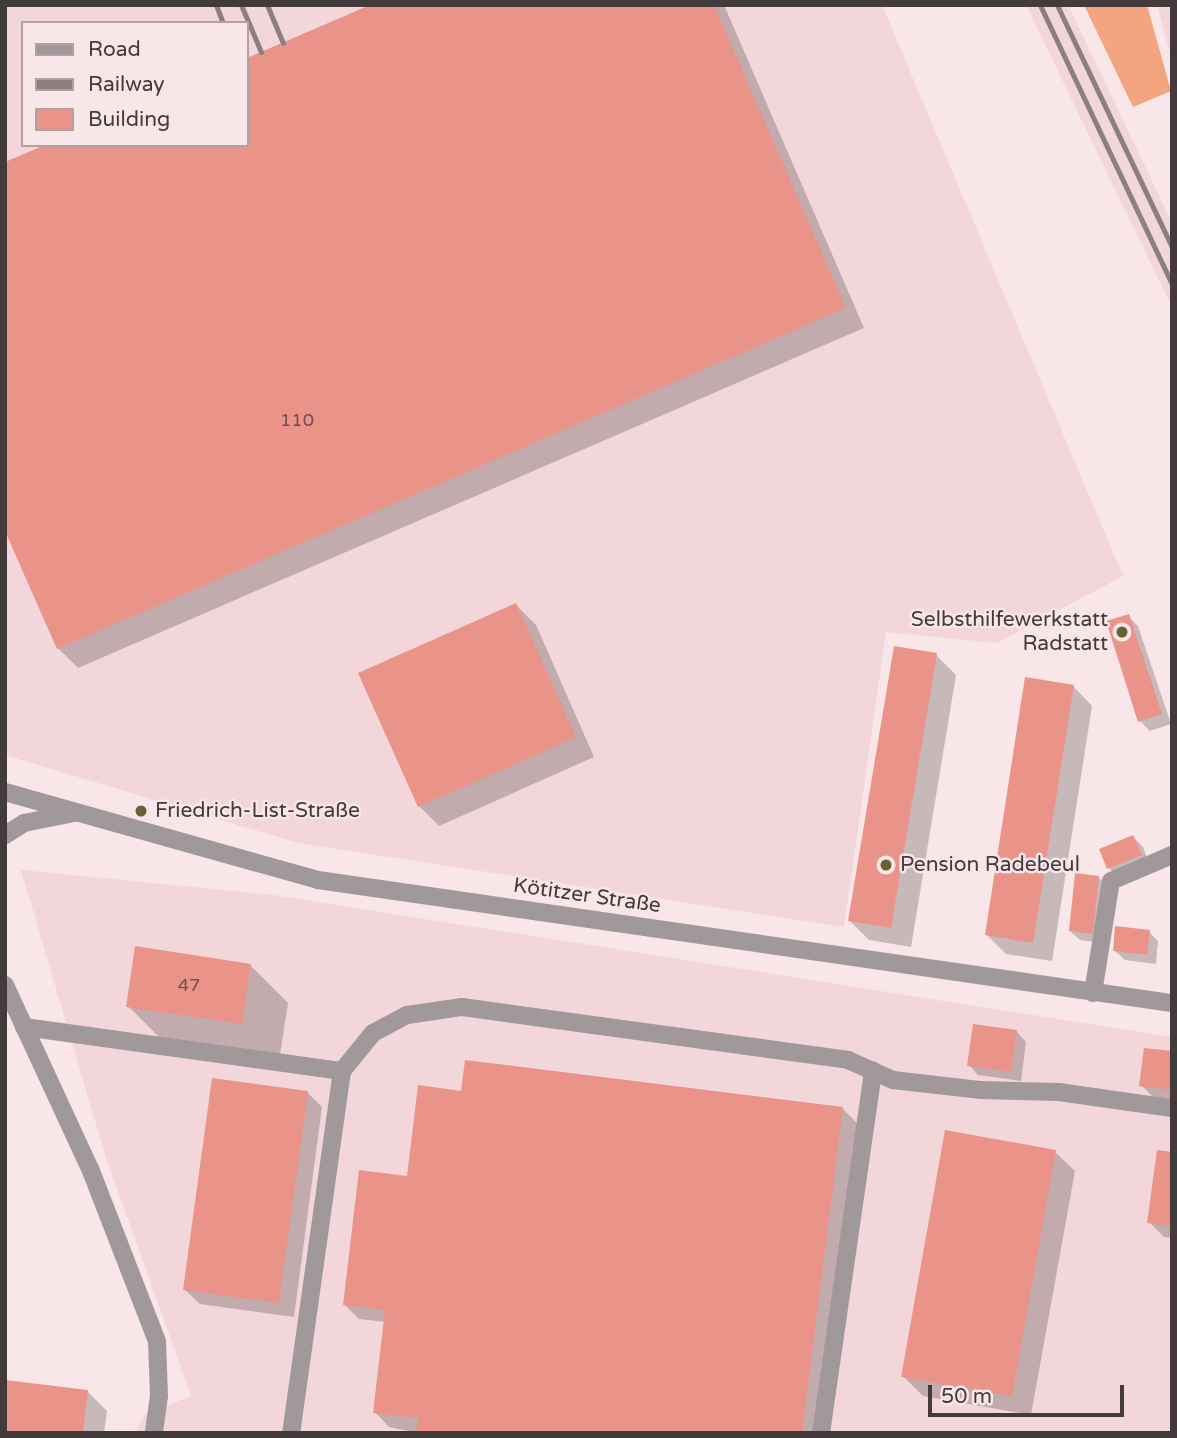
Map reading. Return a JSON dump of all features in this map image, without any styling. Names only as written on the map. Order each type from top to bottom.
[{"type":"street","name":"Kötitzer Straße","points":[[5,793],[318,880],[1172,1003]]},
{"type":"street","points":[[5,835],[24,823],[77,813]]},
{"type":"street","points":[[1093,993],[1111,881],[1172,855]]},
{"type":"street","points":[[5,985],[91,1171],[157,1341],[159,1396],[154,1433]]},
{"type":"street","points":[[291,1433],[342,1071],[373,1033],[407,1015],[461,1007],[848,1060],[905,1081],[981,1090],[1059,1092],[1172,1108]]},
{"type":"street","points":[[24,1027],[342,1071]]},
{"type":"street","points":[[821,1433],[873,1071]]},
{"type":"shaded area","points":[[5,5],[882,5],[1123,576],[997,643],[886,632],[844,927],[298,843],[5,755]]},
{"type":"shaded area","points":[[1026,5],[1068,5],[1172,223],[1172,307]]},
{"type":"shaded area","points":[[1084,5],[1147,5],[1171,91],[1133,107]]},
{"type":"shaded area","points":[[1157,5],[1172,5],[1172,60]]},
{"type":"shaded area","points":[[21,870],[273,895],[1172,1037],[1172,1433],[136,1433],[145,1414],[191,1396],[106,1158]]},
{"type":"building","points":[[370,5],[714,5],[846,308],[57,649],[5,531],[5,162],[40,147],[248,147],[248,58]]},
{"type":"building","points":[[516,603],[576,737],[418,807],[358,673]]},
{"type":"building","points":[[1129,614],[1162,714],[1138,722],[1106,621]]},
{"type":"building","points":[[894,646],[937,653],[891,928],[848,921]]},
{"type":"building","points":[[1025,677],[1074,685],[1033,943],[985,935]]},
{"type":"building","points":[[1133,835],[1142,855],[1107,869],[1099,849]]},
{"type":"building","points":[[1075,873],[1099,876],[1093,934],[1069,931]]},
{"type":"building","points":[[1115,926],[1150,930],[1147,955],[1113,951]]},
{"type":"building","points":[[135,946],[251,964],[242,1024],[126,1007]]},
{"type":"building","points":[[973,1024],[1017,1030],[1011,1072],[967,1066]]},
{"type":"building","points":[[1144,1048],[1172,1051],[1172,1090],[1139,1086]]},
{"type":"building","points":[[465,1060],[843,1107],[802,1433],[416,1433],[418,1418],[373,1413],[385,1310],[343,1305],[359,1170],[407,1176],[418,1085],[461,1091]]},
{"type":"building","points":[[212,1078],[308,1091],[279,1303],[183,1290]]},
{"type":"building","points":[[945,1130],[1056,1150],[1012,1396],[901,1377]]},
{"type":"building","points":[[1157,1150],[1172,1152],[1172,1226],[1147,1223]]},
{"type":"building","points":[[5,1380],[88,1390],[83,1433],[5,1433]]},
{"type":"railway","points":[[216,5],[222,21]]},
{"type":"railway","points":[[241,5],[248,21]]},
{"type":"railway","points":[[267,5],[283,43]]},
{"type":"railway","points":[[1040,5],[1172,284]]},
{"type":"railway","points":[[1057,5],[1172,247]]},
{"type":"railway","points":[[248,21],[261,52]]},
{"type":"place","name":"Selbsthilfewerkstatt Radstatt","points":[[1122,632]]},
{"type":"place","name":"Friedrich-List-Straße","points":[[141,811]]},
{"type":"place","name":"Pension Radebeul","points":[[886,865]]}]
